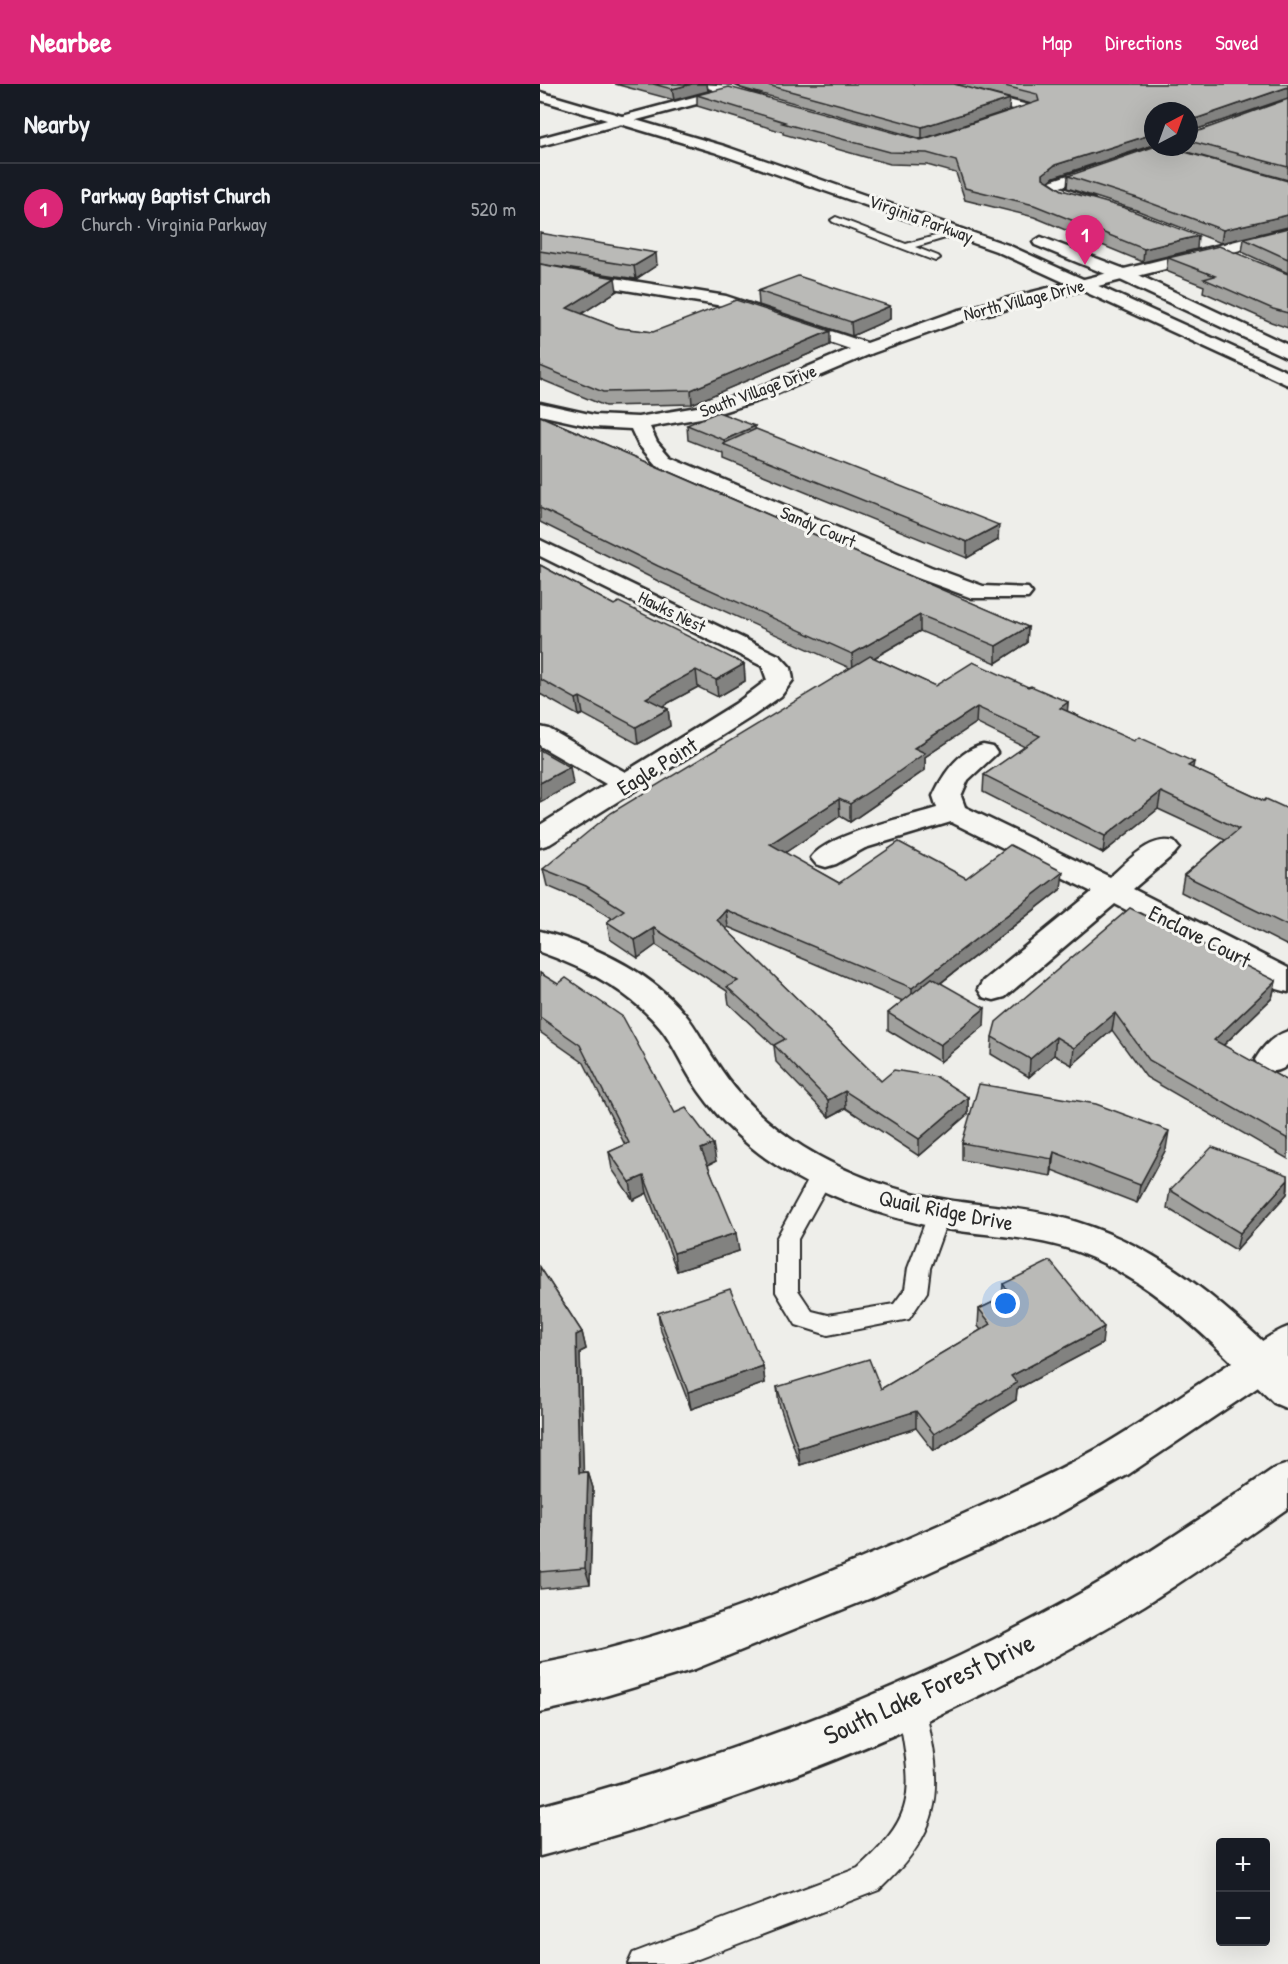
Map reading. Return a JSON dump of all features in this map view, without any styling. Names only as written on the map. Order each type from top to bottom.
[{"type":"street","points":[[553,84],[722,134]]},
{"type":"street","points":[[704,84],[776,104]]},
{"type":"street","points":[[540,142],[756,84]]},
{"type":"street","points":[[930,84],[1031,110],[1009,117]]},
{"type":"street","name":"Virginia Parkway","points":[[540,96],[623,120],[827,186],[1025,257],[1288,379]]},
{"type":"street","points":[[1108,208],[1064,195],[1052,188],[1060,182],[1151,156]]},
{"type":"street","name":"North Village Drive","points":[[867,349],[962,315],[1288,233]]},
{"type":"street","points":[[1024,236],[1124,275],[1288,352]]},
{"type":"street","points":[[1201,241],[1241,258]]},
{"type":"street","points":[[540,271],[726,301],[867,349]]},
{"type":"street","points":[[662,310],[685,293]]},
{"type":"street","name":"South Village Drive","points":[[540,409],[594,421],[638,423],[697,413],[743,400],[867,349]]},
{"type":"street","name":"Sandy Court","points":[[638,423],[648,444],[663,461],[970,590],[980,593],[1020,593]]},
{"type":"street","name":"Hawks Nest","points":[[540,547],[771,662],[778,668],[780,680],[772,691]]},
{"type":"street","name":"Eagle Point","points":[[540,838],[772,691]]},
{"type":"street","points":[[540,735],[627,784]]},
{"type":"street","points":[[826,858],[855,842],[953,812],[947,796],[956,776],[983,753]]},
{"type":"street","name":"Enclave Court","points":[[953,812],[1112,890],[1288,981]]},
{"type":"street","points":[[994,988],[1164,848]]},
{"type":"street","name":"Quail Ridge Drive","points":[[540,941],[613,970],[643,993],[671,1019],[705,1074],[740,1117],[768,1141],[823,1174],[861,1194],[939,1213],[1000,1220],[1074,1237],[1119,1253],[1159,1276],[1226,1332],[1279,1367]]},
{"type":"street","points":[[540,1688],[585,1679],[695,1646],[860,1581],[1030,1506],[1279,1367]]},
{"type":"street","name":"South Lake Forest Drive","points":[[540,1831],[597,1818],[714,1783],[910,1702],[1006,1656],[1106,1603],[1187,1553],[1288,1483]]},
{"type":"lane","points":[[836,220],[935,258]]},
{"type":"lane","points":[[905,247],[957,233]]},
{"type":"lane","points":[[823,1174],[786,1239],[787,1292],[804,1318],[828,1325],[901,1312],[916,1292],[919,1268],[939,1213]]},
{"type":"lane","points":[[644,1964],[868,1879],[894,1857],[913,1829],[924,1800],[923,1769],[910,1702]]},
{"type":"building","points":[[653,84],[692,84],[672,89]]},
{"type":"building","points":[[764,84],[954,84],[1010,99],[922,127]]},
{"type":"building","points":[[997,84],[1288,84],[1288,87],[1198,118],[1198,102],[1144,102],[1144,137],[1055,165],[1043,174],[1043,178],[1062,190],[1125,208],[1198,236],[1144,249],[1034,205],[965,188],[956,161],[927,153],[890,152],[782,123],[785,122],[697,95],[729,87],[921,140],[1039,101],[1037,94]]},
{"type":"building","points":[[1288,99],[1288,167],[1198,143],[1198,131]]},
{"type":"building","points":[[1144,150],[1144,156],[1198,156],[1288,181],[1288,215],[1223,230],[1137,198],[1068,176]]},
{"type":"building","points":[[1288,228],[1288,259],[1244,239]]},
{"type":"building","points":[[540,233],[656,253],[634,266],[540,251]]},
{"type":"building","points":[[1219,246],[1288,274],[1288,313],[1273,309],[1204,279],[1215,276],[1168,258]]},
{"type":"building","points":[[540,264],[615,278],[567,308],[619,328],[653,332],[736,300],[830,331],[691,390],[603,392],[540,366]]},
{"type":"building","points":[[798,276],[890,306],[851,322],[758,291]]},
{"type":"building","points":[[718,412],[755,426],[724,440],[687,425]]},
{"type":"building","points":[[540,416],[1028,627],[996,646],[920,615],[852,654],[658,566],[540,508]]},
{"type":"building","points":[[756,429],[999,525],[967,542],[723,444]]},
{"type":"building","points":[[540,565],[614,605],[619,602],[744,664],[716,680],[696,670],[646,698],[668,709],[636,727],[580,697],[576,699],[540,679]]},
{"type":"building","points":[[870,656],[935,686],[973,662],[1068,702],[1060,708],[1134,741],[1139,737],[1194,762],[1188,766],[1264,801],[1266,799],[1288,809],[1288,926],[1184,875],[1239,829],[1161,792],[1105,836],[984,775],[1040,736],[977,707],[914,748],[925,753],[887,780],[850,804],[839,799],[770,844],[839,883],[899,842],[966,878],[1010,845],[1063,872],[912,988],[726,910],[717,920],[881,1081],[894,1070],[937,1077],[968,1097],[919,1139],[845,1091],[828,1100],[774,1045],[785,1039],[727,987],[738,981],[654,928],[635,940],[607,922],[624,910],[586,886],[543,869],[611,813]]},
{"type":"building","points":[[540,750],[570,767],[540,783]]},
{"type":"building","points":[[1130,908],[1276,981],[1214,1040],[1288,1081],[1288,1139],[1149,1060],[1115,1013],[1074,1048],[1056,1037],[1030,1059],[992,1037],[996,1022]]},
{"type":"building","points":[[540,973],[558,984],[566,978],[623,1017],[675,1113],[686,1108],[713,1144],[701,1149],[736,1233],[674,1253],[644,1176],[630,1182],[609,1152],[629,1143],[580,1045],[540,1017]]},
{"type":"building","points":[[932,978],[985,1008],[940,1045],[888,1013]]},
{"type":"building","points":[[979,1084],[1096,1104],[1169,1131],[1140,1185],[1054,1152],[1052,1159],[962,1143]]},
{"type":"building","points":[[1212,1147],[1288,1175],[1288,1180],[1240,1233],[1170,1190]]},
{"type":"building","points":[[1050,1261],[1104,1327],[1011,1376],[1017,1383],[934,1434],[916,1411],[798,1448],[777,1387],[869,1359],[881,1389],[991,1324],[979,1309],[1010,1294],[1003,1284]]},
{"type":"building","points":[[540,1267],[582,1332],[576,1335],[579,1473],[588,1472],[585,1568],[540,1572]]},
{"type":"building","points":[[730,1289],[763,1366],[688,1392],[658,1313]]},
{"type":"place","name":"Parkway Baptist Church","points":[[1085,265]]}]
